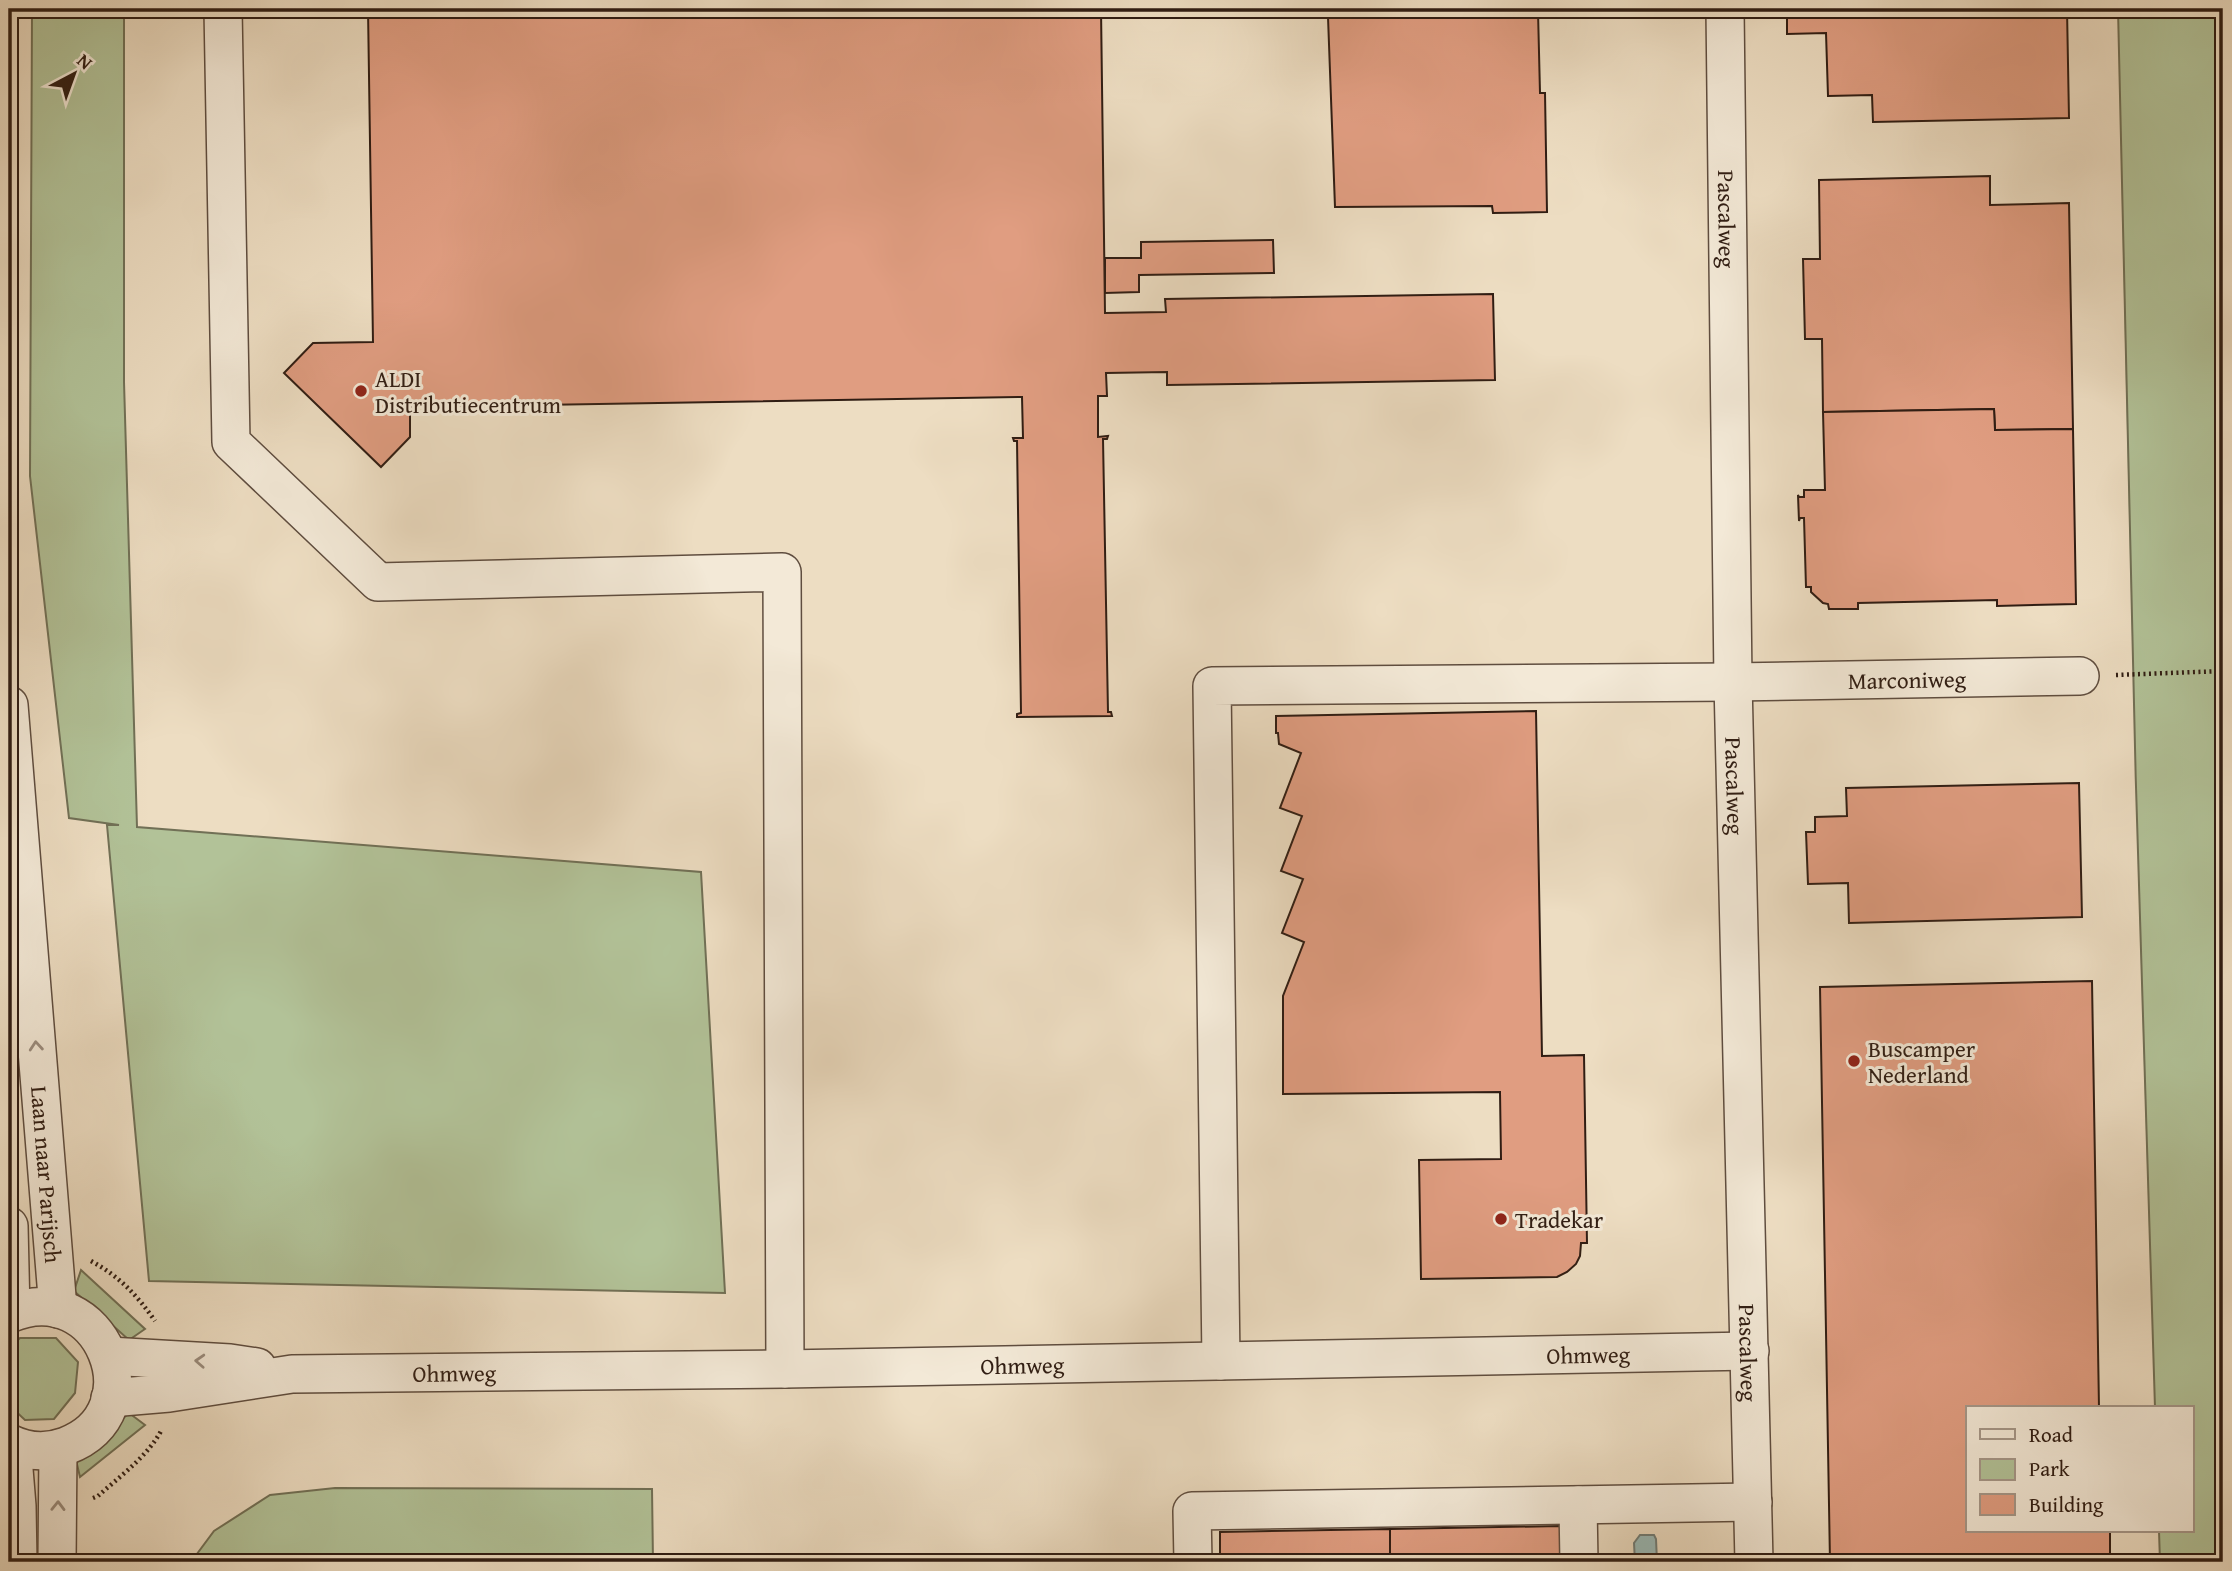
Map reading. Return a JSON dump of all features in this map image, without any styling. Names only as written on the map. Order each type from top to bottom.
[{"type":"street","points":[[223,9],[231,442],[378,582],[782,572],[785,1369]]},
{"type":"street","name":"Pascalweg","points":[[1725,9],[1733,682],[1754,1562]]},
{"type":"street","name":"Marconiweg","points":[[1220,1361],[1212,686],[2080,676]]},
{"type":"street","name":"Laan naar Parijsch","points":[[9,705],[58,1309]]},
{"type":"street","name":"Laan naar Parijsch","points":[[9,1226],[10,1313]]},
{"type":"street","points":[[10,1313],[34,1307],[58,1309],[80,1318],[104,1345],[113,1373],[106,1410],[91,1431],[70,1445],[58,1449],[42,1451],[10,1444],[17,1506],[18,1562]]},
{"type":"street","name":"Ohmweg","points":[[110,1398],[169,1393],[292,1374],[785,1369],[1750,1350]]},
{"type":"street","name":"Ohmweg","points":[[109,1356],[230,1363],[292,1374]]},
{"type":"street","points":[[57,1562],[58,1449]]},
{"type":"street","points":[[1193,1562],[1192,1511],[1753,1502]]},
{"type":"street","points":[[1578,1505],[1579,1562]]},
{"type":"path","points":[[2080,676],[2223,671]]},
{"type":"green space","points":[[32,9],[124,9],[124,382],[137,827],[701,872],[725,1293],[149,1281],[107,825],[119,825],[69,818],[30,476]]},
{"type":"green space","points":[[2118,9],[2221,9],[2223,1562],[2160,1562],[2159,1532],[2194,1532],[2194,1406],[2155,1406],[2125,359]]},
{"type":"green space","points":[[81,1270],[145,1329],[129,1340],[74,1291]]},
{"type":"green space","points":[[20,1338],[56,1338],[78,1362],[75,1393],[54,1419],[25,1420],[9,1405],[9,1348]]},
{"type":"green space","points":[[129,1413],[145,1425],[80,1477],[76,1460]]},
{"type":"green space","points":[[335,1488],[652,1489],[653,1562],[191,1562],[214,1531],[270,1495]]},
{"type":"water","points":[[1640,1535],[1654,1535],[1657,1562],[1635,1562],[1634,1543]]},
{"type":"building","points":[[368,9],[1101,9],[1105,313],[1166,312],[1165,299],[1493,294],[1495,380],[1167,385],[1167,372],[1106,373],[1107,396],[1098,396],[1098,437],[1108,436],[1103,439],[1108,712],[1111,712],[1112,716],[1017,717],[1017,714],[1021,713],[1017,441],[1013,438],[1023,438],[1022,397],[410,407],[410,437],[381,467],[284,373],[313,343],[373,342]]},
{"type":"building","points":[[1787,9],[2067,9],[2069,118],[1873,122],[1872,95],[1828,96],[1826,33],[1787,34]]},
{"type":"building","points":[[1538,11],[1540,93],[1545,93],[1547,212],[1493,213],[1492,206],[1335,207],[1328,17],[1490,15],[1489,12]]},
{"type":"building","points":[[1990,176],[1990,205],[2069,203],[2073,429],[1995,430],[1994,409],[1823,412],[1822,339],[1805,339],[1803,259],[1820,259],[1819,180]]},
{"type":"building","points":[[1273,240],[1274,273],[1139,275],[1139,292],[1105,293],[1105,258],[1141,258],[1141,242]]},
{"type":"building","points":[[1994,409],[1995,430],[2073,429],[2076,604],[1997,606],[1997,600],[1858,603],[1858,609],[1829,609],[1828,604],[1811,592],[1811,587],[1806,587],[1804,518],[1799,521],[1798,495],[1804,497],[1804,490],[1825,490],[1823,412]]},
{"type":"building","points":[[1536,711],[1542,1056],[1584,1055],[1587,1243],[1581,1243],[1576,1264],[1557,1277],[1421,1279],[1419,1160],[1501,1159],[1500,1092],[1283,1094],[1283,996],[1304,942],[1282,933],[1303,879],[1281,871],[1302,816],[1280,808],[1301,753],[1279,744],[1276,716]]},
{"type":"building","points":[[2079,783],[2082,917],[1849,923],[1848,883],[1808,884],[1806,832],[1815,832],[1815,817],[1847,816],[1846,788]]},
{"type":"building","points":[[2092,981],[2099,1406],[1966,1406],[1966,1532],[2110,1532],[2110,1562],[1830,1562],[1820,987]]},
{"type":"building","points":[[1560,1526],[1561,1562],[1390,1562],[1390,1529]]},
{"type":"building","points":[[1390,1529],[1390,1562],[1220,1562],[1220,1532]]},
{"type":"place","name":"ALDI Distributiecentrum","points":[[361,391]]},
{"type":"place","name":"Buscamper Nederland","points":[[1854,1061]]},
{"type":"place","name":"Tradekar","points":[[1501,1219]]}]
